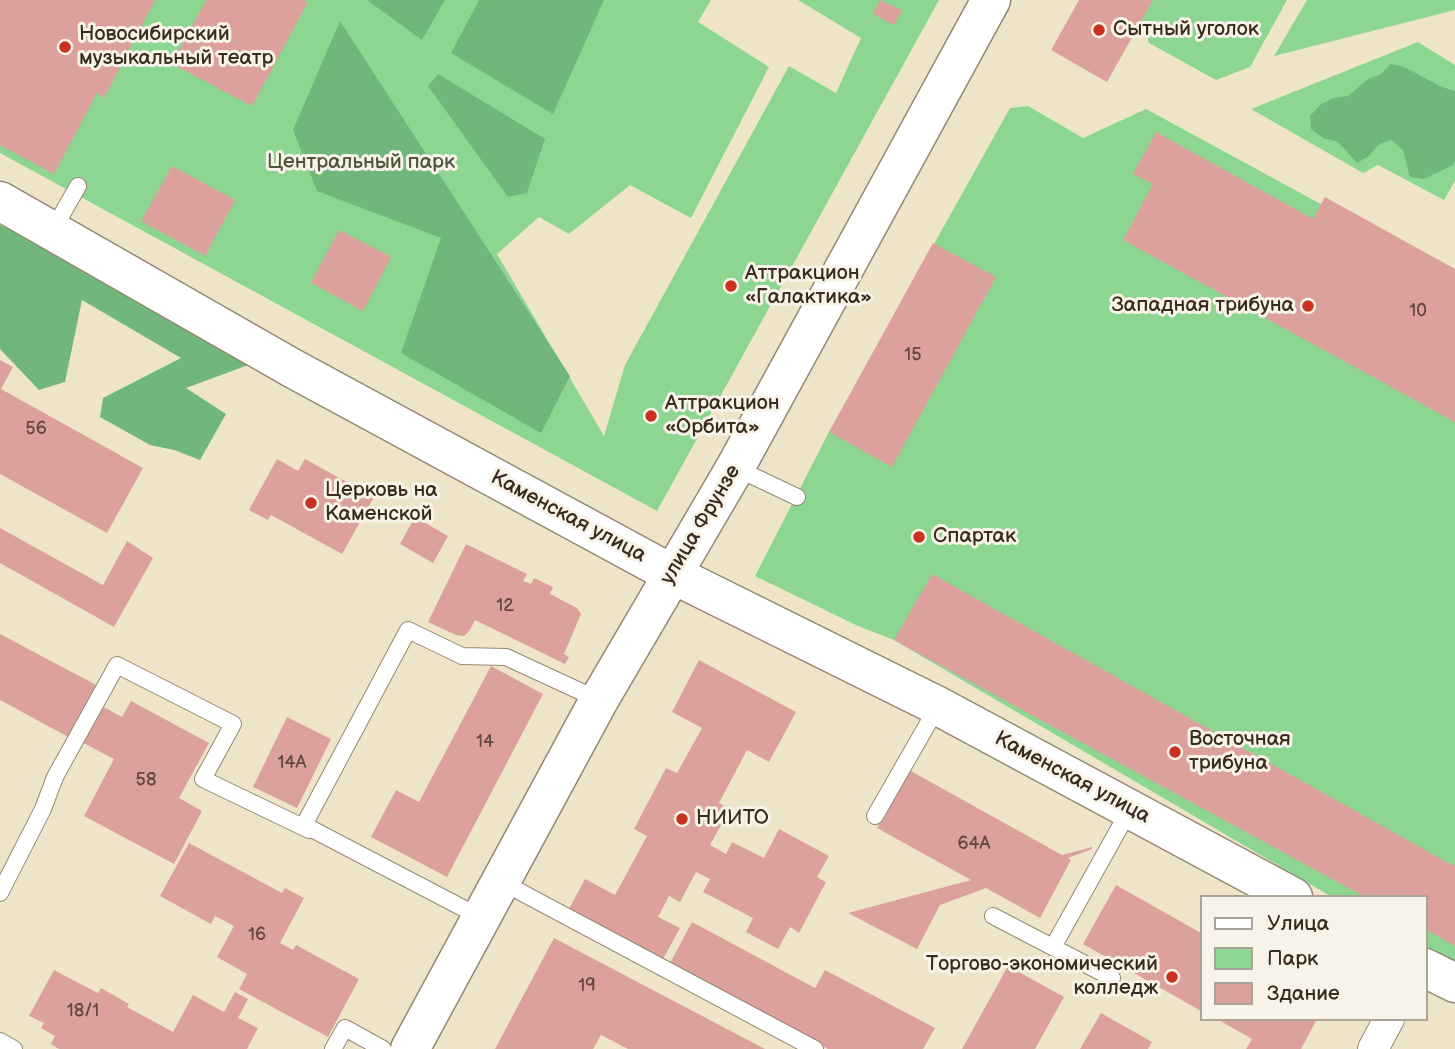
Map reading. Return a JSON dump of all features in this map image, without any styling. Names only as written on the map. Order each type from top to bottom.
[{"type":"street","name":"улица Фрунзе","points":[[410,1049],[599,700],[735,468],[991,0]]},
{"type":"street","name":"Каменская улица","points":[[0,201],[292,368],[672,573],[938,706],[1289,895]]},
{"type":"street","points":[[1427,969],[1455,983]]},
{"type":"street","points":[[1373,1049],[1388,1021]]},
{"type":"lane","points":[[53,230],[79,186]]},
{"type":"lane","points":[[735,468],[797,497]]},
{"type":"lane","points":[[309,830],[304,825],[408,630],[462,656],[506,657],[599,700]]},
{"type":"lane","points":[[0,893],[43,809],[55,777],[117,665],[233,724],[203,779],[480,917]]},
{"type":"lane","points":[[875,816],[938,706]]},
{"type":"lane","points":[[1053,947],[1130,809]]},
{"type":"lane","points":[[500,881],[815,1049]]},
{"type":"lane","points":[[993,916],[1112,978]]},
{"type":"lane","points":[[333,1049],[345,1028],[383,1049]]},
{"type":"lane","points":[[0,1041],[15,1049]]},
{"type":"green space","name":"Центральный парк","points":[[0,0],[711,0],[698,22],[769,67],[691,218],[630,185],[569,234],[539,217],[497,254],[604,436],[625,365],[789,66],[836,93],[861,38],[798,0],[939,0],[657,511],[0,153]]},
{"type":"green space","points":[[367,0],[445,0],[422,40]]},
{"type":"green space","points":[[479,0],[604,0],[553,114],[451,53]]},
{"type":"green space","points":[[1148,0],[1287,0],[1250,67],[1216,80],[1149,43],[1140,15]]},
{"type":"green space","points":[[1307,0],[1455,0],[1455,10],[1274,56]]},
{"type":"green space","points":[[340,21],[570,376],[541,433],[401,353],[441,238],[317,191],[293,130]]},
{"type":"green space","points":[[1418,42],[1455,65],[1455,181],[1444,200],[1378,165],[1363,173],[1251,109]]},
{"type":"green space","points":[[1391,64],[1404,67],[1455,91],[1455,161],[1453,165],[1424,179],[1410,177],[1403,150],[1391,140],[1378,145],[1369,156],[1357,163],[1338,142],[1323,138],[1311,129],[1310,116],[1320,105],[1333,98],[1348,96]]},
{"type":"green space","points":[[438,74],[545,139],[527,193],[508,197],[428,86]]},
{"type":"green space","name":"Спартак","points":[[1028,106],[1083,138],[1146,109],[1455,277],[1455,969],[1427,952],[1427,895],[1329,895],[894,640],[858,626],[755,576],[829,432],[1010,108]]},
{"type":"green space","points":[[0,225],[56,252],[251,364],[186,388],[226,414],[200,460],[174,450],[150,445],[100,417],[103,398],[181,358],[82,300],[65,382],[39,390],[0,349]]},
{"type":"building","name":"Новосибирский музыкальный театр","points":[[0,0],[155,0],[104,98],[97,93],[54,174],[0,145]]},
{"type":"building","points":[[206,0],[308,2],[252,106],[172,64]]},
{"type":"building","points":[[880,0],[902,10],[894,25],[873,14]]},
{"type":"building","name":"Сытный уголок","points":[[1079,0],[1153,0],[1107,82],[1051,50]]},
{"type":"building","points":[[1156,132],[1313,219],[1325,197],[1455,269],[1455,422],[1123,240],[1153,184],[1133,174]]},
{"type":"building","points":[[172,166],[235,200],[205,256],[141,221]]},
{"type":"building","points":[[339,230],[391,257],[363,311],[311,283]]},
{"type":"building","points":[[933,243],[996,277],[892,467],[829,432]]},
{"type":"building","points":[[0,360],[13,367],[1,389],[143,468],[107,533],[0,474]]},
{"type":"building","name":"Церковь на Каменской","points":[[277,459],[298,471],[305,459],[374,497],[342,554],[271,515],[268,520],[249,510]]},
{"type":"building","points":[[415,517],[448,536],[433,563],[400,544]]},
{"type":"building","points":[[0,528],[103,585],[127,541],[153,558],[114,627],[0,563]]},
{"type":"building","points":[[466,544],[527,574],[523,581],[531,584],[534,578],[553,587],[550,594],[577,608],[581,614],[564,654],[569,657],[565,664],[475,620],[464,636],[428,622]]},
{"type":"building","name":"Восточная трибуна","points":[[932,574],[1455,865],[1455,946],[1427,930],[1427,895],[1361,895],[894,640]]},
{"type":"building","points":[[0,634],[100,687],[72,739],[0,700]]},
{"type":"building","name":"НИИТО","points":[[699,660],[796,712],[769,762],[747,750],[719,803],[730,809],[710,845],[726,854],[732,842],[764,858],[779,829],[829,856],[817,877],[826,882],[799,933],[790,927],[778,949],[746,932],[753,918],[703,892],[710,879],[696,872],[680,902],[669,896],[658,917],[680,928],[656,972],[562,922],[585,879],[615,895],[647,836],[634,829],[666,768],[677,773],[702,728],[672,712]]},
{"type":"building","points":[[491,666],[543,694],[447,877],[371,837],[396,790],[419,802]]},
{"type":"building","points":[[131,701],[209,743],[179,798],[202,811],[174,864],[84,816],[114,759],[78,740],[98,704],[122,717]]},
{"type":"building","points":[[287,717],[331,739],[297,808],[253,787]]},
{"type":"building","points":[[909,770],[1062,855],[1092,849],[1068,858],[1071,860],[1040,918],[986,888],[940,905],[917,949],[848,913],[971,880],[877,828]]},
{"type":"building","points":[[189,843],[282,893],[285,888],[304,898],[280,943],[293,950],[296,945],[359,979],[328,1037],[239,989],[247,974],[217,957],[234,926],[215,916],[211,924],[160,896]]},
{"type":"building","name":"Торгово-экономический колледж","points":[[1116,885],[1200,932],[1200,1010],[1083,944]]},
{"type":"building","points":[[692,922],[815,988],[825,970],[935,1028],[923,1049],[828,1049],[669,965]]},
{"type":"building","points":[[554,938],[765,1049],[628,1049],[601,1035],[593,1049],[495,1049]]},
{"type":"building","points":[[1008,966],[1064,997],[1035,1049],[962,1049]]},
{"type":"building","points":[[54,970],[98,993],[101,988],[129,1004],[127,1007],[173,1032],[193,995],[224,1012],[235,992],[248,999],[238,1018],[258,1028],[247,1049],[59,1049],[51,1044],[55,1036],[41,1028],[44,1023],[29,1016]]},
{"type":"building","points":[[1101,1013],[1152,1042],[1148,1049],[1080,1049]]},
{"type":"building","name":"Торгово-экономический колледж","points":[[1220,1021],[1316,1021],[1301,1049],[1246,1049],[1252,1039]]},
{"type":"place","name":"Сытный уголок","points":[[1099,30]]},
{"type":"place","name":"Новосибирский музыкальный театр","points":[[65,47]]},
{"type":"place","name":"Аттракцион «Галактика»","points":[[731,286]]},
{"type":"place","name":"Западная трибуна","points":[[1308,306]]},
{"type":"place","name":"Аттракцион «Орбита»","points":[[651,416]]},
{"type":"place","name":"Церковь на Каменской","points":[[311,503]]},
{"type":"place","name":"Спартак","points":[[919,537]]},
{"type":"place","name":"Восточная трибуна","points":[[1175,752]]},
{"type":"place","name":"НИИТО","points":[[682,819]]},
{"type":"place","name":"Торгово-экономический колледж","points":[[1172,977]]}]
